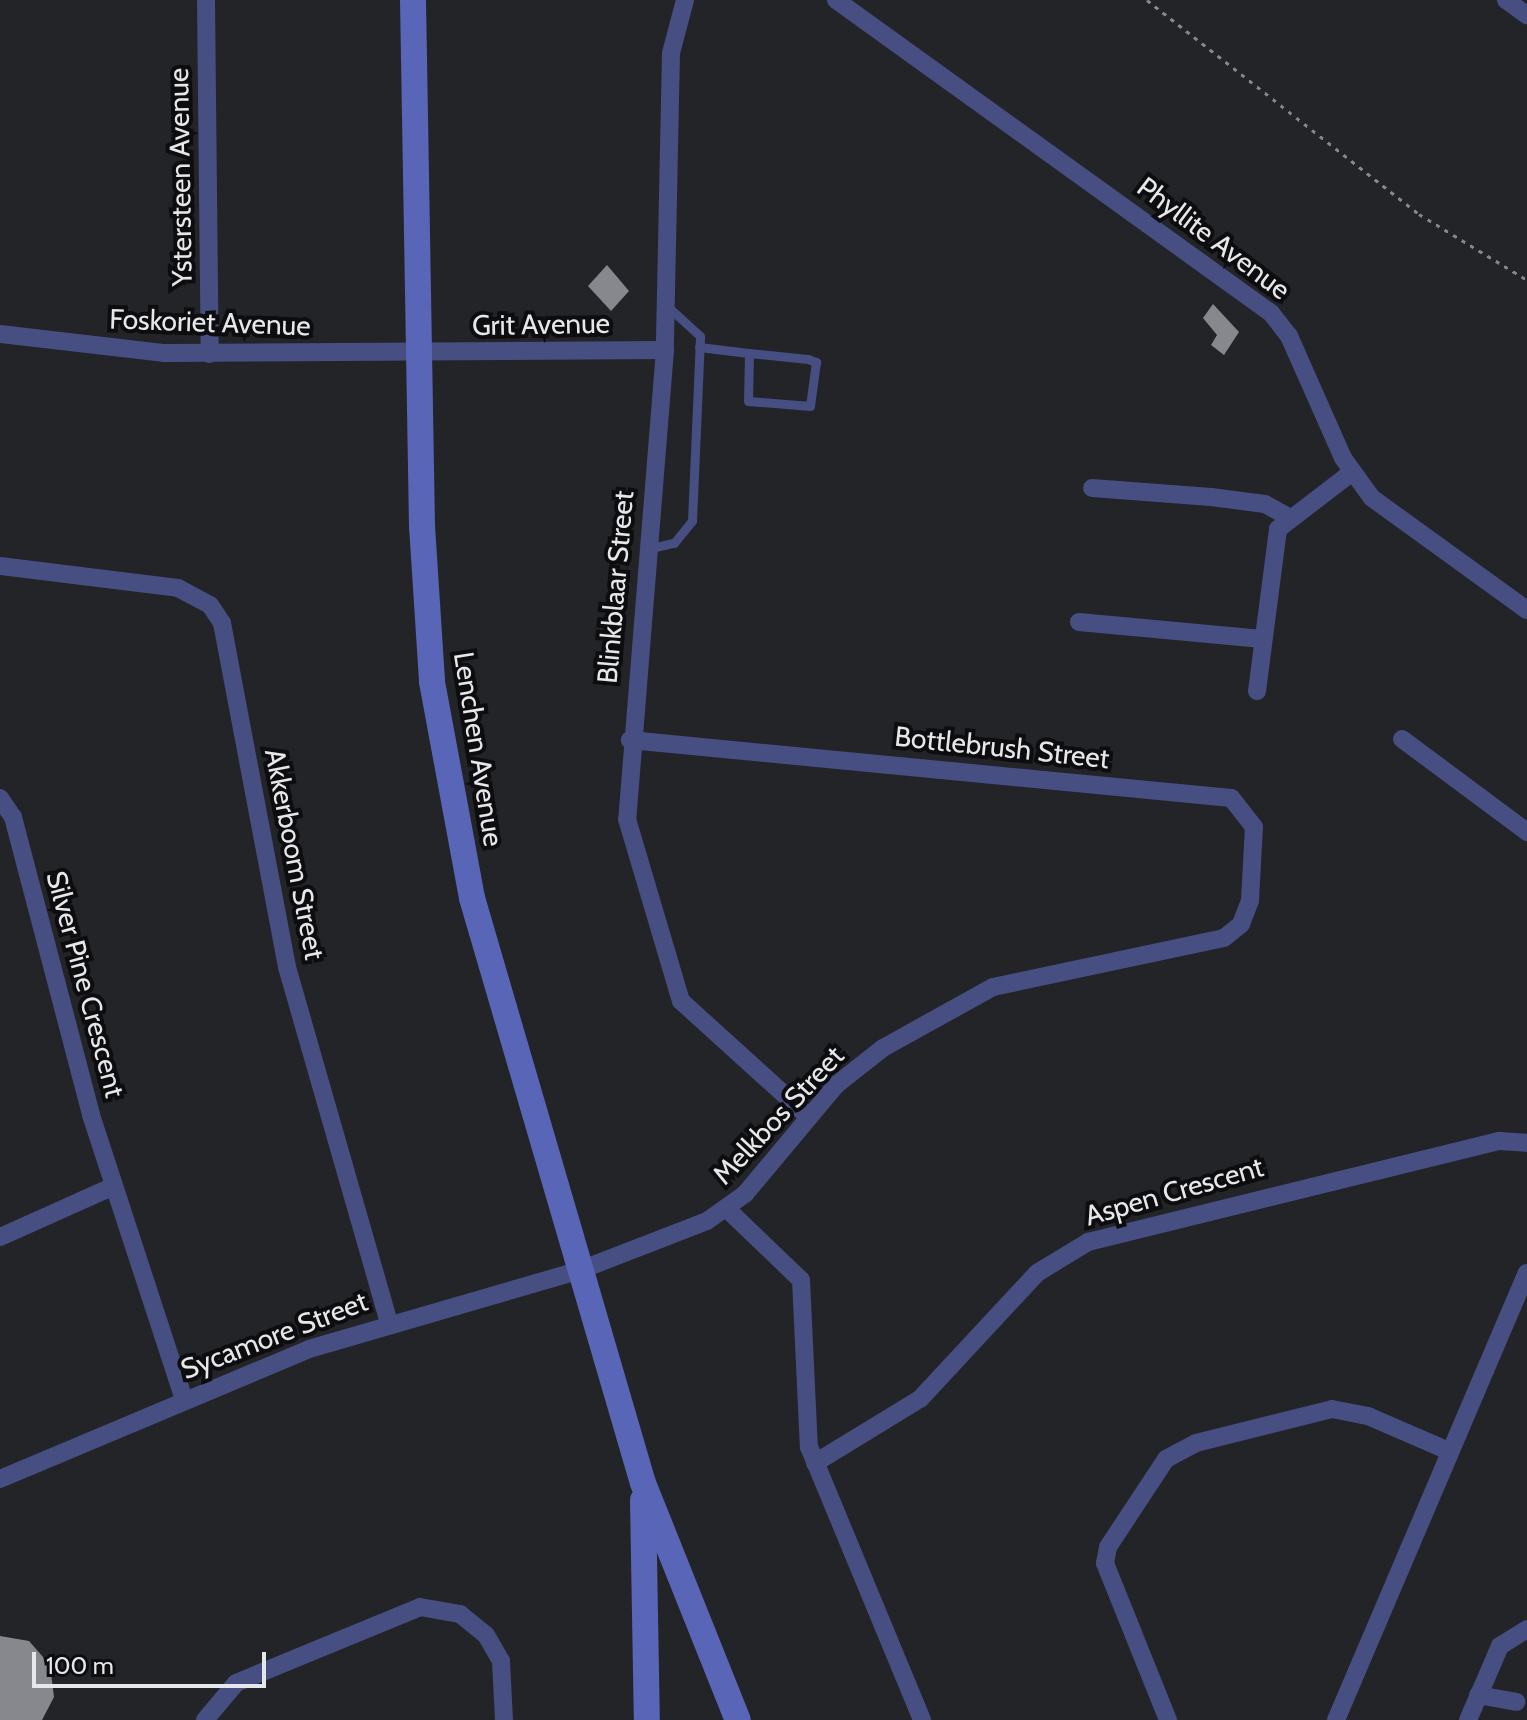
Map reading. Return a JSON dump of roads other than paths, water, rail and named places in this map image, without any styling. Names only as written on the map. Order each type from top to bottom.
[{"type":"main road","name":"Lenchen Avenue","points":[[413,0],[418,355],[432,682],[472,898],[578,1271],[643,1483]]},
{"type":"main road","points":[[643,1483],[647,1720]]},
{"type":"main road","points":[[643,1483],[738,1720]]},
{"type":"street","name":"Ystersteen Avenue","points":[[206,0],[210,354]]},
{"type":"street","name":"Blinkblaar Street","points":[[685,0],[671,53],[665,350],[630,740],[627,819],[674,988],[696,1020],[808,1116]]},
{"type":"street","name":"Phyllite Avenue","points":[[836,0],[1271,313],[1289,336],[1351,473],[1388,510],[1527,610]]},
{"type":"street","name":"Foskoriet Avenue","points":[[0,334],[210,354],[418,355]]},
{"type":"street","name":"Grit Avenue","points":[[418,355],[665,350]]},
{"type":"street","points":[[1257,691],[1274,537],[1287,516],[1351,473]]},
{"type":"street","points":[[1092,488],[1238,500],[1287,516]]},
{"type":"street","name":"Akkerboom Street","points":[[0,566],[178,588],[210,605],[222,623],[287,967],[389,1322]]},
{"type":"street","points":[[1079,622],[1262,639]]},
{"type":"street","points":[[1402,739],[1527,832]]},
{"type":"street","name":"Bottlebrush Street","points":[[630,740],[1231,798],[1249,812],[1255,835],[1241,924]]},
{"type":"street","name":"Silver Pine Crescent","points":[[0,798],[13,817],[112,1187],[184,1399]]},
{"type":"street","name":"Melkbos Street","points":[[578,1271],[728,1210],[808,1116],[883,1048],[983,991],[1212,942],[1241,924]]},
{"type":"street","name":"Aspen Crescent","points":[[815,1463],[920,1399],[1028,1281],[1088,1242],[1500,1141],[1527,1143]]},
{"type":"street","points":[[0,1237],[112,1187]]},
{"type":"street","points":[[728,1210],[801,1280],[802,1412],[815,1463],[922,1720]]},
{"type":"street","name":"Sycamore Street","points":[[0,1479],[184,1399],[389,1322],[578,1271]]},
{"type":"street","points":[[1336,1720],[1527,1273]]},
{"type":"street","points":[[1168,1720],[1105,1563],[1108,1547],[1166,1459],[1196,1443],[1332,1409],[1368,1416],[1449,1451]]},
{"type":"street","points":[[205,1720],[236,1683],[403,1610],[428,1607],[469,1619],[494,1646],[504,1720]]},
{"type":"street","points":[[1468,1720],[1500,1646],[1527,1629]]},
{"type":"street","points":[[1478,1695],[1516,1702]]},
{"type":"lane","points":[[647,549],[674,543],[692,521],[700,336],[666,305]]},
{"type":"lane","points":[[699,347],[749,353],[816,362],[810,406],[748,401],[749,353]]}]
